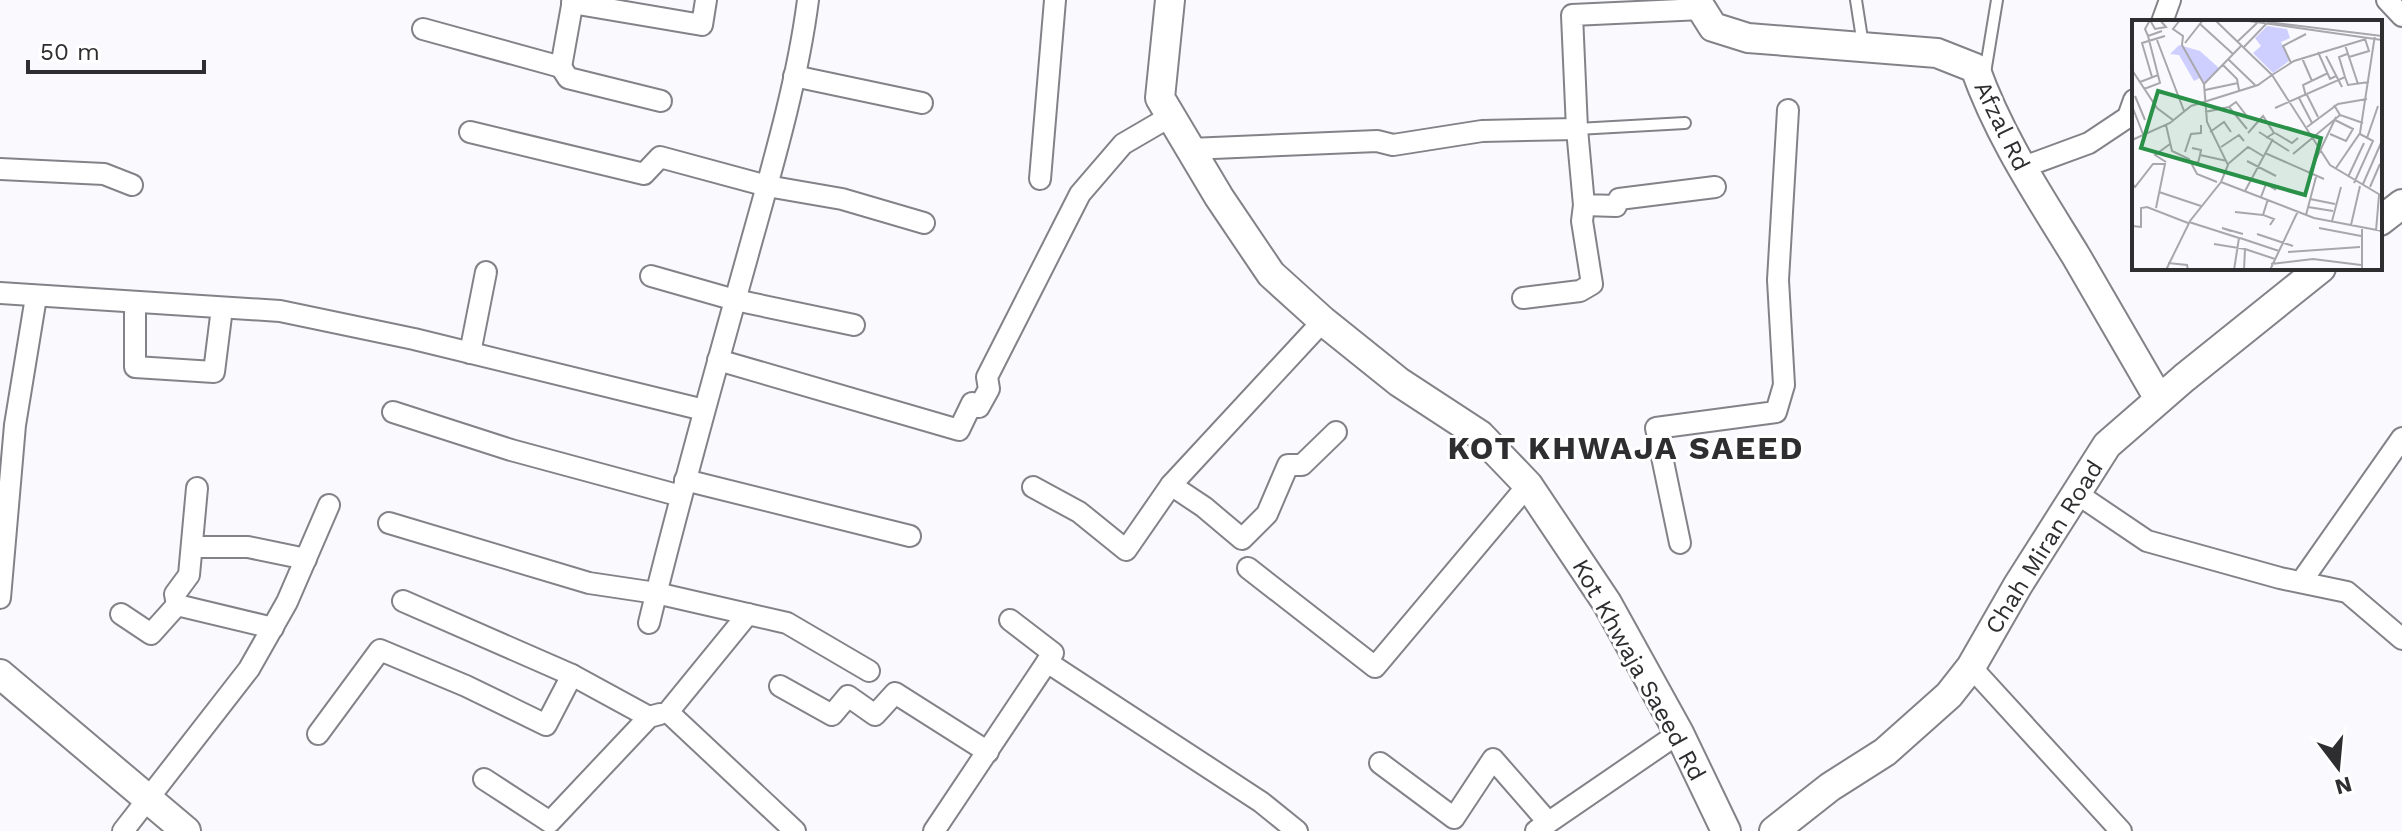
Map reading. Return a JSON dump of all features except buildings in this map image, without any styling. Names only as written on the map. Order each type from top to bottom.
[{"type":"street","points":[[661,101],[568,78],[561,67],[572,2],[702,25],[706,0]]},
{"type":"street","points":[[649,623],[704,410],[767,186],[804,32],[808,0]]},
{"type":"street","points":[[1040,179],[1055,0]]},
{"type":"street","name":"Kot Khwaja Saeed Rd","points":[[1170,0],[1160,98],[1271,274],[1399,382],[1480,435],[1528,485],[1607,603],[1679,733],[1726,831]]},
{"type":"street","points":[[2163,20],[2170,0]]},
{"type":"street","points":[[2387,0],[2402,16]]},
{"type":"street","points":[[1523,298],[1580,291],[1592,284],[1582,221],[1584,205],[1572,15],[1699,5]]},
{"type":"street","name":"Afzal Rd","points":[[1699,5],[1713,27],[1748,38],[1937,53],[1975,68],[2021,168],[2159,399]]},
{"type":"street","points":[[423,29],[561,67]]},
{"type":"street","points":[[794,76],[922,103]]},
{"type":"street","points":[[2021,168],[2089,143],[2128,117],[2132,106]]},
{"type":"street","points":[[1680,543],[1656,428],[1776,412],[1784,385],[1778,280],[1788,110]]},
{"type":"street","points":[[718,360],[959,430],[972,403],[979,407],[989,389],[987,377],[1080,194],[1123,144],[1171,116]]},
{"type":"street","points":[[1190,149],[1377,141],[1393,145],[1482,131],[1577,129]]},
{"type":"street","points":[[470,132],[644,174],[660,157],[767,186],[842,199],[924,223]]},
{"type":"street","points":[[0,169],[104,174],[132,185]]},
{"type":"street","points":[[1584,205],[1616,206],[1619,199],[1715,187]]},
{"type":"street","points":[[2382,219],[2402,204]]},
{"type":"street","name":"Chah Miran Road","points":[[1774,831],[1830,787],[1885,752],[1949,695],[1971,667],[2018,585],[2107,445],[2319,270]]},
{"type":"street","points":[[470,353],[486,272]]},
{"type":"street","points":[[651,276],[735,300],[854,325]]},
{"type":"street","points":[[0,293],[280,311],[704,410]]},
{"type":"street","points":[[0,598],[8,424],[36,297]]},
{"type":"street","points":[[135,303],[135,367],[214,372],[222,308]]},
{"type":"street","points":[[1033,487],[1079,512],[1126,550],[1171,485],[1323,321]]},
{"type":"street","points":[[393,412],[511,450],[910,536]]},
{"type":"street","points":[[1171,485],[1204,507],[1242,539],[1267,514],[1288,465],[1302,465],[1336,432]]},
{"type":"street","points":[[2301,582],[2402,438]]},
{"type":"street","points":[[1248,568],[1375,667],[1528,485]]},
{"type":"street","points":[[177,605],[175,594],[189,575],[197,488]]},
{"type":"street","points":[[2076,493],[2147,541],[2347,592],[2402,639]]},
{"type":"street","points":[[123,831],[249,669],[287,602],[329,505]]},
{"type":"street","points":[[389,523],[589,583],[656,593],[787,623],[869,671]]},
{"type":"street","points":[[192,547],[248,547],[306,559]]},
{"type":"street","points":[[403,601],[658,715],[795,831]]},
{"type":"street","points":[[121,614],[151,634],[177,605]]},
{"type":"street","points":[[177,605],[273,628]]},
{"type":"street","points":[[484,779],[550,822],[658,715],[748,614]]},
{"type":"street","points":[[934,831],[1053,653],[1010,620]]},
{"type":"street","points":[[318,734],[380,650],[466,686],[546,725],[572,675]]},
{"type":"street","points":[[1047,662],[1261,802],[1297,831]]},
{"type":"street","points":[[1971,667],[2121,831]]},
{"type":"street","points":[[0,674],[186,831]]},
{"type":"street","points":[[780,686],[832,715],[848,696],[875,715],[895,693],[988,752]]},
{"type":"street","points":[[1380,763],[1454,818],[1493,759],[1542,827],[1679,733]]},
{"type":"lane","points":[[1856,0],[1863,47]]},
{"type":"lane","points":[[1982,88],[1997,0]]},
{"type":"lane","points":[[1577,129],[1685,123]]},
{"type":"district","name":"KOT KHWAJA SAEED","points":[[1626,448]]}]
